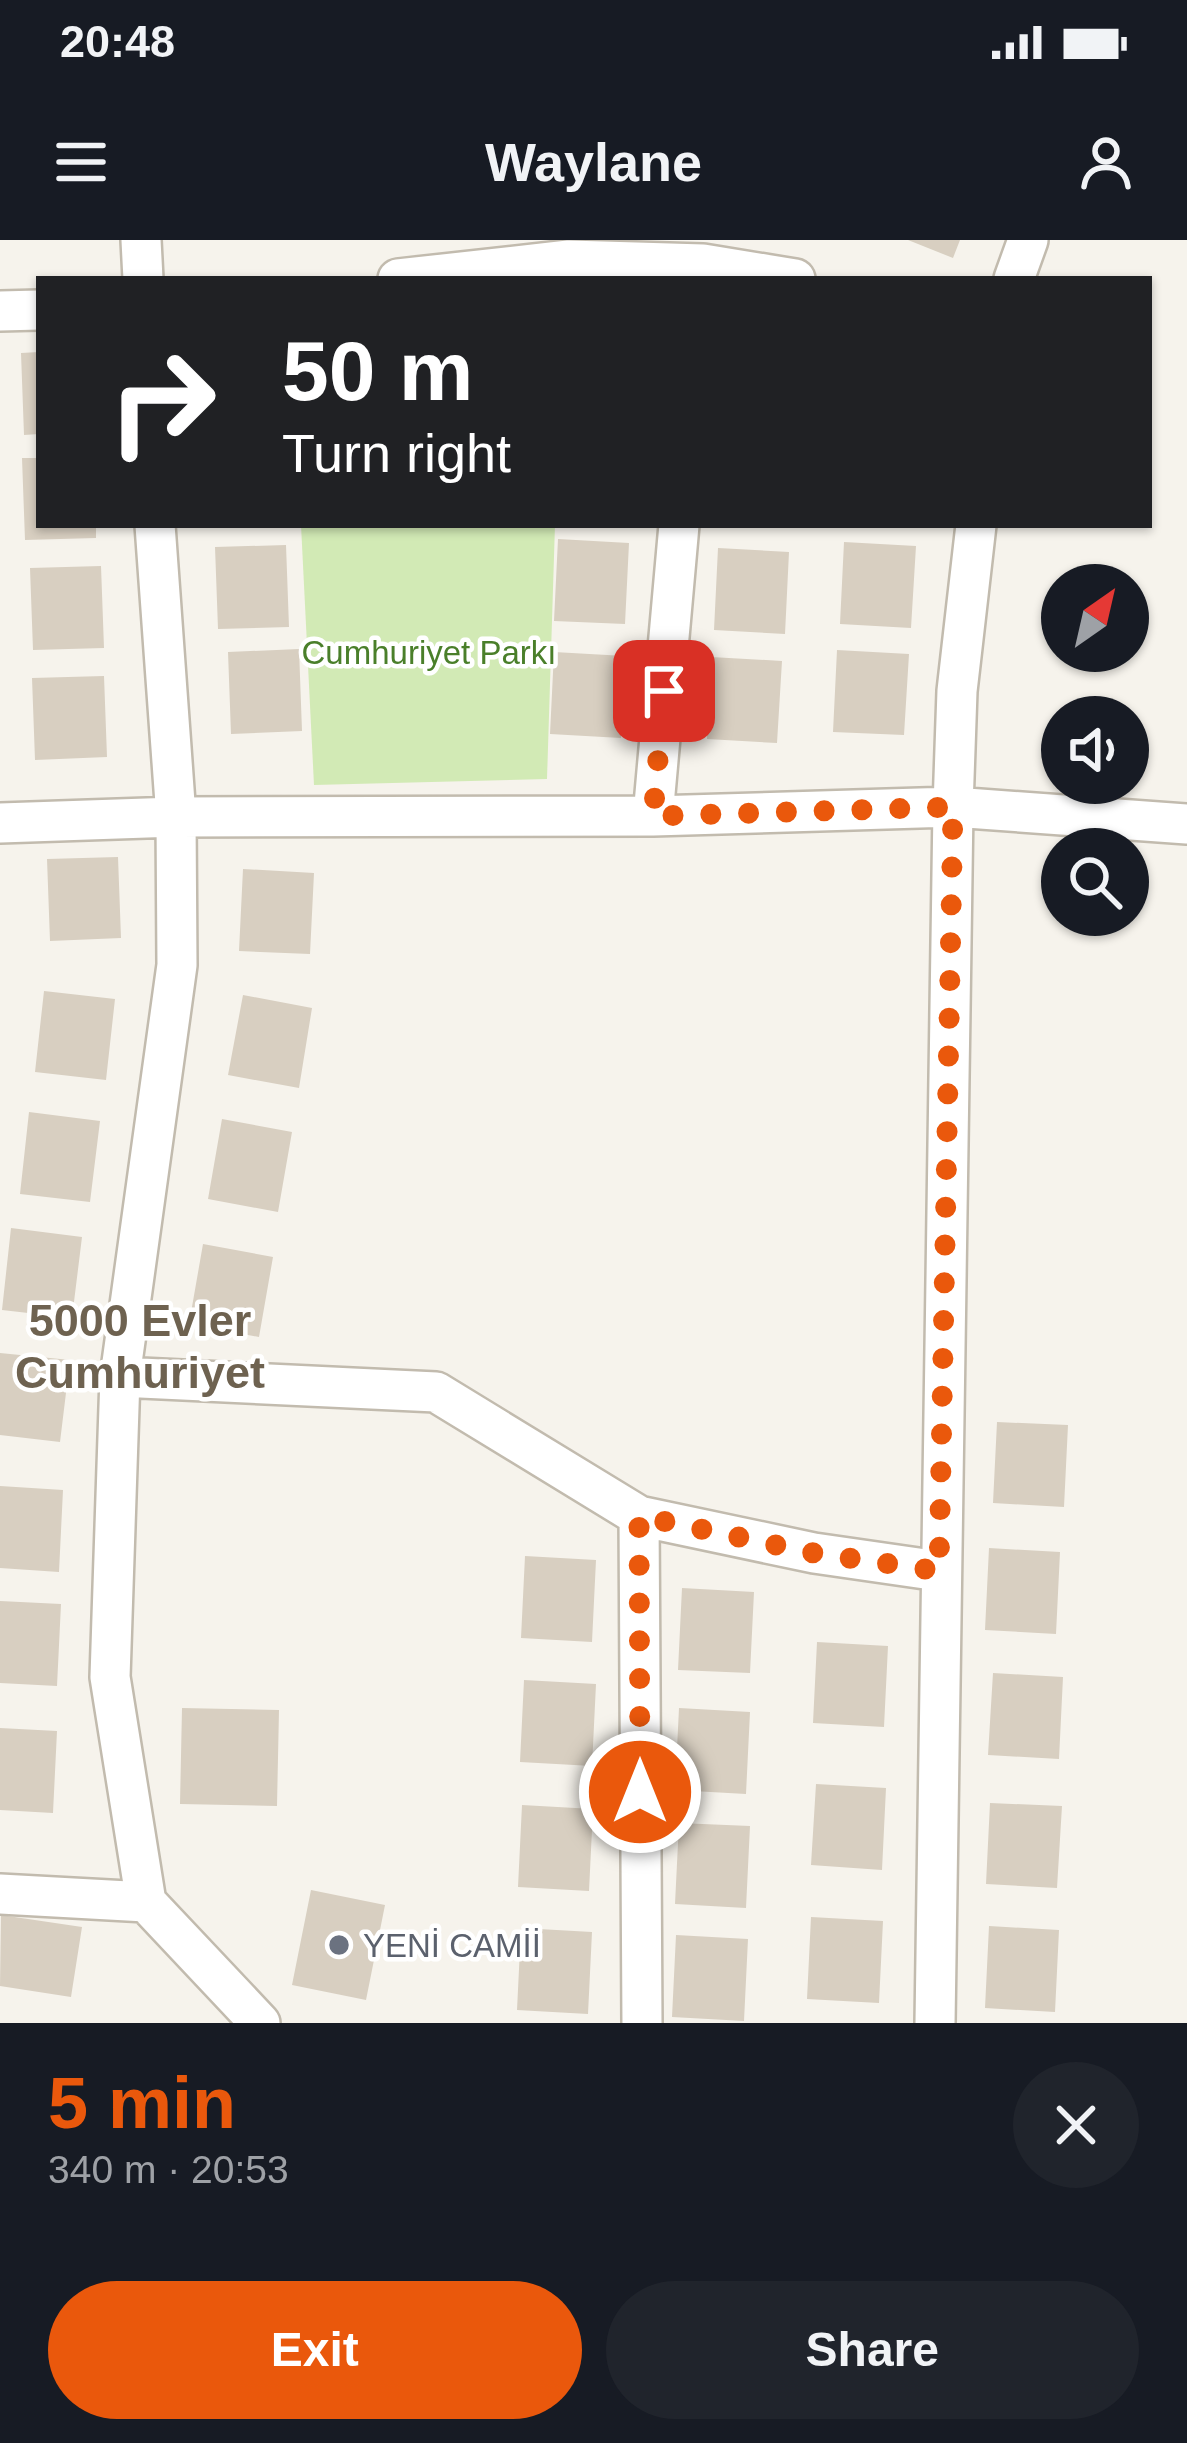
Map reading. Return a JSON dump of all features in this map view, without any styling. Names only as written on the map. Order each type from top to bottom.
[{"type":"street","points":[[141,240],[143,276]]},
{"type":"street","points":[[1015,276],[1028,240]]},
{"type":"street","points":[[425,276],[569,260],[705,261],[780,276]]},
{"type":"street","points":[[0,311],[36,310]]},
{"type":"street","points":[[155,528],[176,817],[177,965],[120,1377],[110,1677],[146,1901],[260,2023]]},
{"type":"street","points":[[653,816],[679,528]]},
{"type":"street","points":[[935,2023],[953,807],[957,691],[976,528]]},
{"type":"street","points":[[0,823],[176,817],[653,816],[953,807],[1187,824]]},
{"type":"street","points":[[120,1377],[436,1392],[639,1516],[814,1553],[939,1571]]},
{"type":"street","points":[[639,1516],[642,2023]]},
{"type":"street","points":[[0,1894],[146,1901]]},
{"type":"green space","name":"Cumhuriyet Parkı","points":[[301,528],[555,528],[547,779],[314,785]]},
{"type":"building","points":[[908,240],[960,240],[953,258]]},
{"type":"building","points":[[36,352],[36,434],[24,435],[21,353]]},
{"type":"building","points":[[22,458],[36,458],[36,528],[96,528],[96,538],[25,540]]},
{"type":"building","points":[[558,539],[629,543],[625,624],[554,621]]},
{"type":"building","points":[[844,542],[916,546],[911,628],[840,624]]},
{"type":"building","points":[[286,545],[289,627],[218,629],[215,547]]},
{"type":"building","points":[[718,548],[789,552],[785,634],[714,630]]},
{"type":"building","points":[[101,566],[104,648],[33,650],[30,568]]},
{"type":"building","points":[[299,649],[302,731],[231,734],[228,652]]},
{"type":"building","points":[[837,650],[909,654],[904,735],[833,732]]},
{"type":"building","points":[[554,652],[625,656],[621,738],[550,734]]},
{"type":"building","points":[[711,657],[782,661],[777,743],[707,739]]},
{"type":"building","points":[[104,676],[107,757],[35,760],[32,678]]},
{"type":"building","points":[[118,857],[121,938],[50,941],[47,859]]},
{"type":"building","points":[[243,869],[314,873],[310,954],[239,951]]},
{"type":"building","points":[[44,991],[115,999],[106,1080],[35,1072]]},
{"type":"building","points":[[243,995],[312,1008],[299,1088],[228,1075]]},
{"type":"building","points":[[29,1112],[100,1121],[90,1202],[20,1194]]},
{"type":"building","points":[[222,1119],[292,1132],[278,1212],[208,1199]]},
{"type":"building","points":[[11,1228],[82,1237],[72,1318],[2,1310]]},
{"type":"building","points":[[203,1244],[273,1257],[259,1337],[189,1324]]},
{"type":"building","points":[[0,1353],[70,1360],[60,1442],[0,1435]]},
{"type":"building","points":[[997,1422],[1068,1425],[1064,1507],[993,1503]]},
{"type":"building","points":[[0,1486],[63,1490],[59,1572],[0,1568]]},
{"type":"building","points":[[989,1548],[1060,1552],[1056,1634],[985,1630]]},
{"type":"building","points":[[525,1556],[596,1560],[592,1642],[521,1638]]},
{"type":"building","points":[[682,1588],[754,1592],[750,1673],[678,1670]]},
{"type":"building","points":[[0,1601],[61,1604],[57,1686],[0,1683]]},
{"type":"building","points":[[817,1642],[888,1646],[884,1727],[813,1723]]},
{"type":"building","points":[[993,1673],[1063,1677],[1059,1759],[988,1755]]},
{"type":"building","points":[[524,1680],[596,1684],[592,1766],[520,1762]]},
{"type":"building","points":[[182,1708],[279,1710],[277,1806],[180,1804]]},
{"type":"building","points":[[679,1708],[750,1712],[746,1794],[675,1790]]},
{"type":"building","points":[[0,1728],[57,1731],[53,1813],[0,1810]]},
{"type":"building","points":[[816,1784],[886,1788],[882,1870],[811,1865]]},
{"type":"building","points":[[990,1803],[1062,1806],[1057,1888],[986,1884]]},
{"type":"building","points":[[522,1805],[593,1809],[589,1891],[518,1887]]},
{"type":"building","points":[[679,1823],[750,1826],[746,1908],[675,1904]]},
{"type":"building","name":"YENİ CAMİİ","points":[[311,1890],[385,1905],[366,2000],[292,1985]]},
{"type":"building","points":[[1,1915],[82,1927],[71,1997],[0,1986]]},
{"type":"building","points":[[811,1917],[883,1921],[879,2003],[807,1999]]},
{"type":"building","points":[[989,1926],[1059,1930],[1055,2012],[985,2008]]},
{"type":"building","points":[[521,1928],[592,1932],[588,2014],[517,2010]]},
{"type":"building","points":[[676,1935],[748,1939],[744,2021],[672,2017]]},
{"type":"place","name":"YENİ CAMİİ","points":[[339,1945]]},
{"type":"district","name":"5000 Evler Cumhuriyet","points":[[140,1346]]},
{"type":"route","points":[[640,1792],[639,1516],[814,1553],[939,1571],[953,807],[653,816],[664,691]]}]
